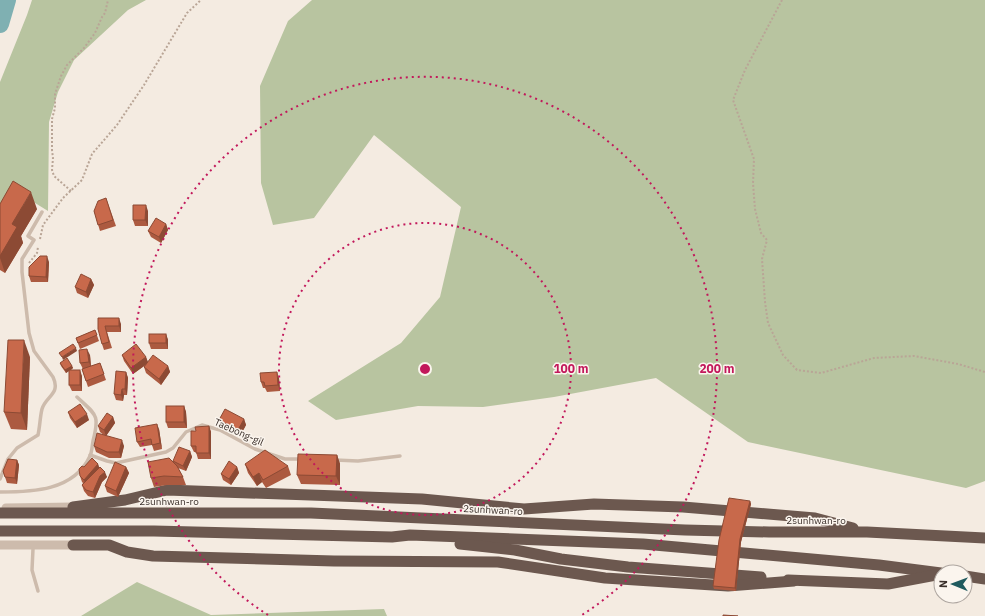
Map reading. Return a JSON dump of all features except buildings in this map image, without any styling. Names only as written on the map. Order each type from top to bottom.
[{"type":"highway","points":[[73,507],[125,500],[167,490],[422,499],[524,509],[594,504],[629,504],[815,518],[868,532]]},
{"type":"highway","name":"2sunhwan-ro","points":[[0,513],[311,513],[685,530],[868,532],[985,538]]},
{"type":"highway","points":[[0,530],[392,537],[410,535],[643,544],[879,565],[933,573]]},
{"type":"highway","points":[[392,537],[408,542],[468,544],[561,559],[628,567],[794,581],[888,584],[933,576]]},
{"type":"highway","points":[[73,545],[109,545],[128,552],[152,556],[334,561],[498,562],[605,578],[728,586],[794,581]]},
{"type":"highway","points":[[973,577],[985,579]]},
{"type":"street","points":[[0,508],[73,507]]},
{"type":"street","points":[[0,545],[73,545]]},
{"type":"lane","points":[[0,479],[8,459],[17,448],[38,435],[42,408],[53,394],[55,387],[53,377],[34,351],[29,333],[22,272],[22,259],[34,240],[28,236],[42,212]]},
{"type":"lane","points":[[0,492],[26,492],[51,488],[73,476],[84,465],[90,455],[97,421],[94,413],[77,397]]},
{"type":"lane","name":"Taebong-gil","points":[[90,455],[116,463],[166,452],[173,448],[186,432],[202,425],[220,430],[255,449],[285,459],[306,460]]},
{"type":"lane","points":[[327,460],[358,461],[400,456]]},
{"type":"lane","points":[[0,550],[49,550]]},
{"type":"lane","points":[[33,550],[32,570],[38,591]]},
{"type":"path","points":[[71,191],[54,176],[52,170],[52,119],[55,108],[55,94],[61,76],[67,65],[84,48],[95,33],[105,13],[108,0]]},
{"type":"path","points":[[22,272],[37,253],[43,225],[63,198],[82,180],[92,154],[117,125],[144,85],[187,13],[201,0]]},
{"type":"path","points":[[782,0],[745,70],[733,100],[754,159],[753,183],[755,209],[761,233],[767,240],[762,260],[768,323],[783,355],[797,370],[822,373],[874,358],[914,356],[958,364],[985,372]]},
{"type":"green space","points":[[32,0],[146,0],[128,10],[74,60],[58,92],[49,122],[48,211],[19,193],[0,228],[0,82]]},
{"type":"green space","points":[[312,0],[985,0],[985,481],[966,488],[748,442],[656,378],[554,397],[483,407],[418,406],[336,420],[308,401],[401,343],[440,297],[461,207],[374,135],[314,218],[273,225],[261,183],[260,86],[288,21]]},
{"type":"green space","points":[[137,582],[211,615],[384,609],[387,616],[81,616]]},
{"type":"waterway","points":[[0,24],[7,0]]}]
